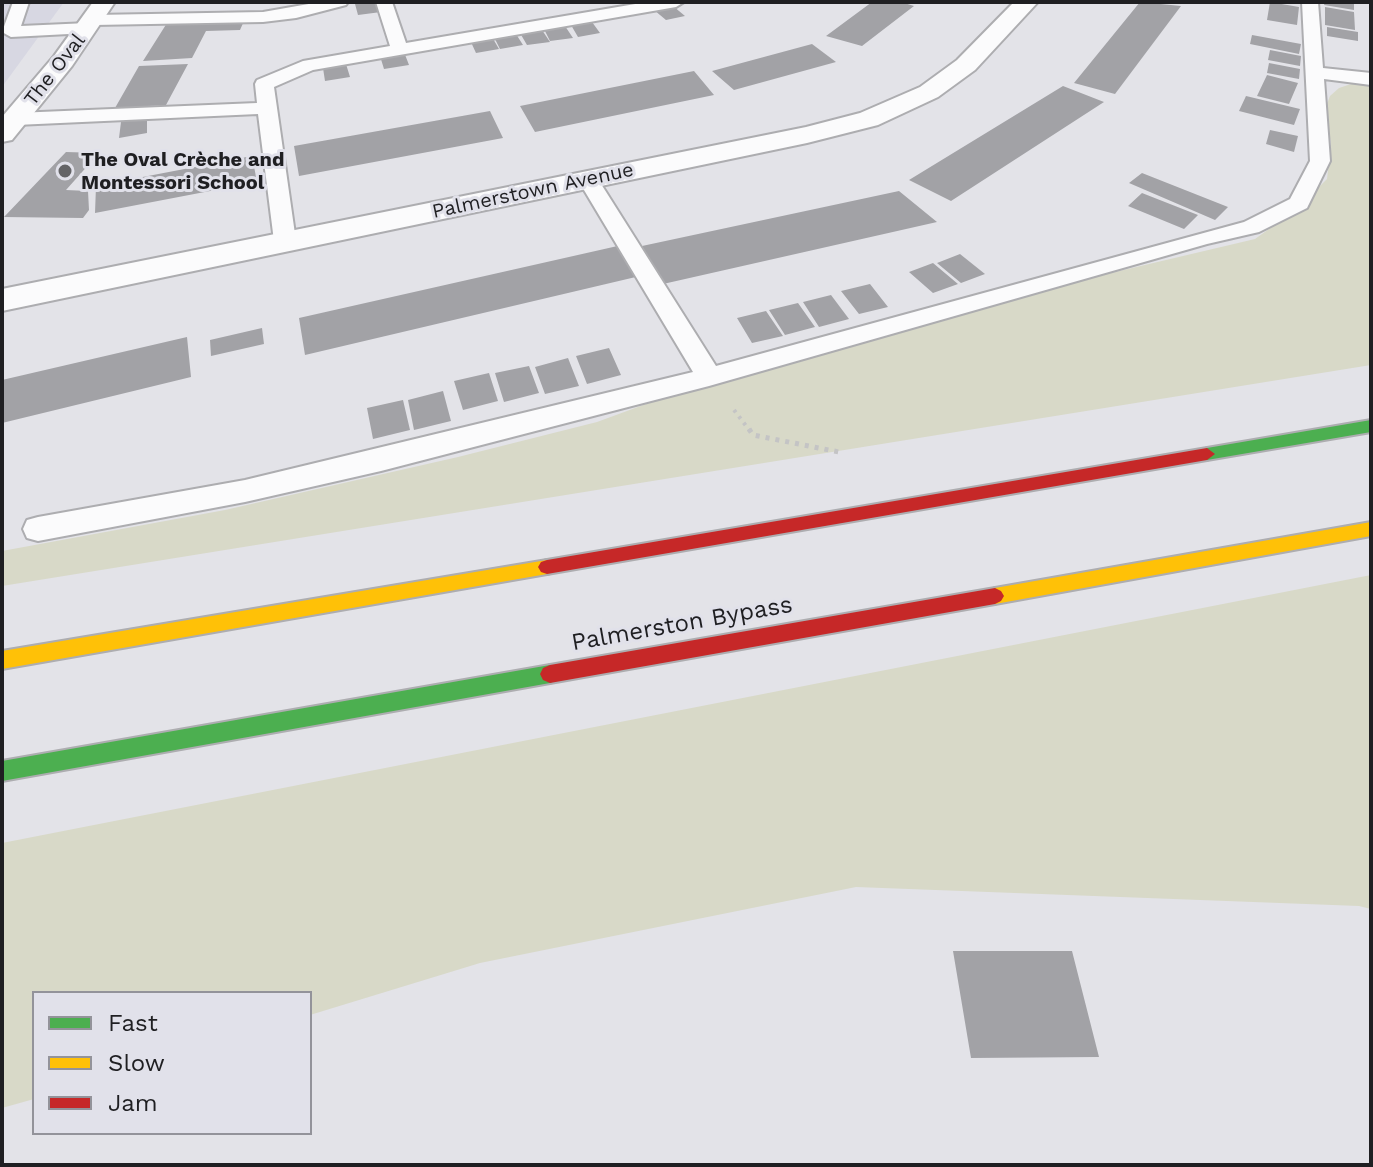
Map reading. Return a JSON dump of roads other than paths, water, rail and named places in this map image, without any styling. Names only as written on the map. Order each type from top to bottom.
[{"type":"main road","points":[[2,660],[1371,426]]},
{"type":"main road","points":[[1209,454],[1327,454]]},
{"type":"main road","name":"Palmerston Bypass","points":[[2,771],[169,739],[1371,529]]},
{"type":"main road","points":[[48,743],[169,739]]},
{"type":"street","name":"Palmerstown Avenue","points":[[2,300],[807,135],[869,119],[929,92],[966,65],[1027,2]]},
{"type":"street","name":"The Oval","points":[[9,126],[95,17]]},
{"type":"lane","points":[[21,2],[11,32],[95,17],[263,17],[340,2]]},
{"type":"lane","points":[[384,2],[399,48]]},
{"type":"lane","points":[[285,241],[264,84],[309,65],[676,2]]},
{"type":"lane","points":[[38,529],[260,487],[709,377],[1202,238],[1251,227],[1299,203],[1320,161],[1310,2]]},
{"type":"lane","points":[[1315,72],[1371,79]]},
{"type":"lane","points":[[9,126],[268,108]]},
{"type":"lane","points":[[589,180],[709,377]]},
{"type":"place","name":"The Oval Crèche and Montessori School","points":[[65,171]]}]
